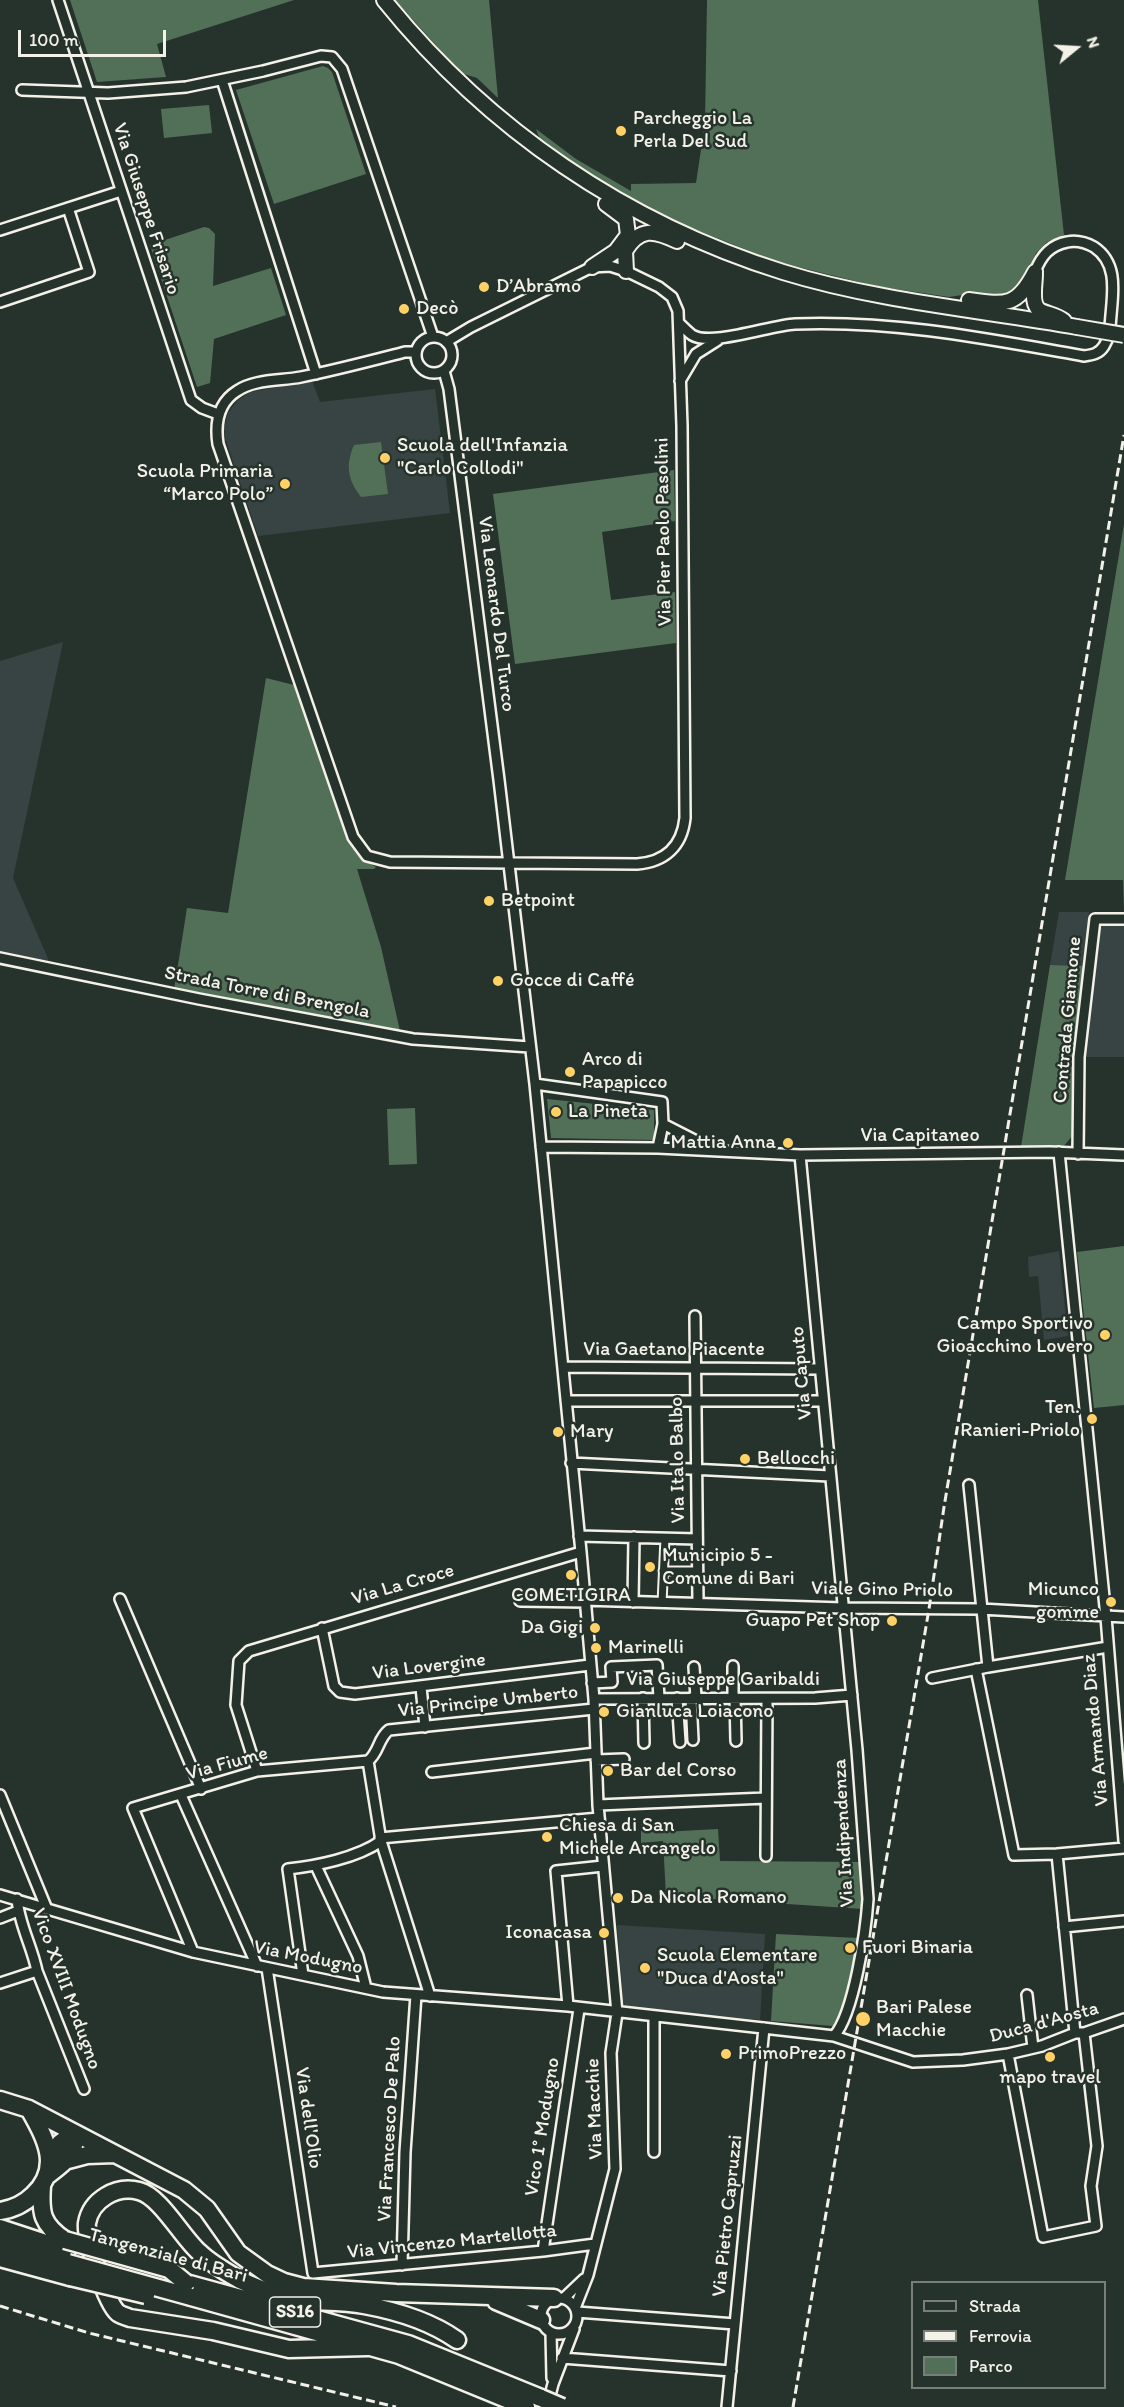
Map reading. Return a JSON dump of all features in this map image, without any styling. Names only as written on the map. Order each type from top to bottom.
[{"type":"highway","points":[[0,2100],[29,2109],[184,2190],[207,2210],[238,2253],[284,2283],[315,2288],[486,2297],[559,2298]]},
{"type":"highway","points":[[29,2109],[43,2136],[47,2173],[40,2205],[43,2217],[68,2258],[169,2270],[189,2290]]},
{"type":"highway","points":[[68,2160],[76,2142],[74,2133]]},
{"type":"highway","points":[[0,2211],[13,2209],[30,2198],[47,2173],[60,2143],[74,2133]]},
{"type":"highway","points":[[47,2173],[68,2160],[116,2154]]},
{"type":"highway","points":[[366,2347],[289,2349],[222,2333],[130,2318],[118,2313],[109,2301],[89,2240],[87,2224],[92,2210],[104,2196],[122,2190],[140,2191],[156,2202],[200,2253],[240,2279],[264,2290],[308,2301],[345,2302],[390,2310],[441,2329],[457,2340]]},
{"type":"highway","name":"Tangenziale di Bari","points":[[0,2228],[68,2258],[401,2349],[544,2403],[562,2407]]},
{"type":"highway","name":"Tangenziale di Bari","points":[[1,2253],[68,2258]]},
{"type":"highway","name":"Tangenziale di Bari","points":[[189,2290],[366,2347],[401,2349]]},
{"type":"highway","points":[[486,2297],[546,2327]]},
{"type":"highway","name":"Tangenziale di Bari","points":[[442,2364],[526,2407]]},
{"type":"main road","points":[[384,0],[424,46],[470,92],[513,130],[595,187],[713,247],[784,272],[829,284],[1124,334]]},
{"type":"main road","points":[[592,267],[623,244],[628,235],[628,227],[621,213],[603,202],[595,187]]},
{"type":"main road","points":[[626,271],[625,251],[637,236],[645,233],[664,235],[691,247],[713,247]]},
{"type":"main road","points":[[946,305],[965,299],[1000,304],[1010,303],[1020,296],[1035,272]]},
{"type":"main road","points":[[1035,272],[1034,301],[1036,307],[1074,326]]},
{"type":"street","name":"Via Giuseppe Frisario","points":[[58,0],[190,400],[201,408],[218,414]]},
{"type":"street","points":[[22,90],[144,91],[222,80],[321,56],[332,57],[338,62],[433,337]]},
{"type":"street","points":[[222,80],[316,374]]},
{"type":"street","points":[[0,230],[121,191]]},
{"type":"street","points":[[0,302],[89,272],[68,208]]},
{"type":"street","points":[[679,323],[701,339],[720,339],[788,325],[840,324],[951,332],[1084,356],[1095,354],[1103,348],[1108,338],[1114,288],[1113,275],[1103,256],[1087,243],[1074,241],[1063,243],[1052,247],[1044,254],[1035,272]]},
{"type":"street","name":"Via Pier Paolo Pasolini","points":[[218,414],[216,428],[218,444],[357,845],[367,856],[390,862],[645,863],[658,860],[678,843],[683,831],[686,754],[679,323],[676,304],[672,297],[659,287],[610,266],[592,267]]},
{"type":"street","points":[[446,342],[471,327],[592,267]]},
{"type":"street","points":[[433,337],[446,342],[452,350],[452,359],[444,371],[433,373],[423,370],[417,362],[416,352],[422,342],[433,337]]},
{"type":"street","points":[[680,381],[696,354],[720,339]]},
{"type":"street","points":[[218,414],[238,390],[253,384],[316,374],[405,352],[416,352]]},
{"type":"street","name":"Via Leonardo Del Turco","points":[[444,371],[449,388],[530,1047],[571,1463]]},
{"type":"street","name":"Contrada Giannone","points":[[1078,1154],[1079,1056],[1095,919],[1124,919]]},
{"type":"street","name":"Strada Torre di Brengola","points":[[0,958],[199,999],[413,1039],[530,1047]]},
{"type":"street","points":[[534,1084],[662,1102],[663,1124],[658,1148]]},
{"type":"street","points":[[663,1124],[715,1150]]},
{"type":"street","name":"Via Capitaneo","points":[[541,1147],[658,1148],[800,1155],[1059,1152],[1124,1155]]},
{"type":"street","name":"Via Armando Diaz","points":[[1059,1152],[1106,1617],[1124,1841]]},
{"type":"street","name":"Via Caputo","points":[[800,1155],[852,1695]]},
{"type":"street","name":"Via Italo Balbo","points":[[695,1316],[698,1604]]},
{"type":"street","name":"Via Gaetano Piacente","points":[[563,1367],[820,1369]]},
{"type":"street","points":[[566,1401],[823,1401]]},
{"type":"street","points":[[571,1463],[830,1476]]},
{"type":"street","name":"Via Macchie","points":[[571,1463],[594,1704],[598,1805],[617,2013],[611,2053],[615,2169],[588,2275],[576,2310]]},
{"type":"street","points":[[969,1485],[988,1667]]},
{"type":"street","points":[[579,1536],[697,1539]]},
{"type":"street","points":[[633,1602],[634,1537]]},
{"type":"street","points":[[662,1603],[665,1538]]},
{"type":"street","name":"Via La Croce","points":[[257,1771],[236,1705],[239,1660],[249,1651],[581,1552]]},
{"type":"street","points":[[663,1571],[698,1571]]},
{"type":"street","points":[[120,1599],[201,1788]]},
{"type":"street","name":"Viale Gino Priolo","points":[[520,1602],[584,1601],[981,1609],[1124,1617]]},
{"type":"street","name":"Via Lovergine","points":[[322,1628],[334,1686],[340,1692],[355,1694],[420,1687],[590,1665]]},
{"type":"street","points":[[932,1678],[977,1674],[988,1667],[1108,1647]]},
{"type":"street","points":[[592,1683],[612,1682],[610,1667],[657,1665],[659,1698]]},
{"type":"street","points":[[733,1666],[735,1741]]},
{"type":"street","points":[[693,1740],[694,1667]]},
{"type":"street","points":[[977,1674],[1014,1855],[1124,1848]]},
{"type":"street","points":[[420,1687],[424,1727]]},
{"type":"street","name":"Via Giuseppe Garibaldi","points":[[594,1704],[643,1698],[767,1699],[852,1695]]},
{"type":"street","name":"Via Indipendenza","points":[[834,2036],[842,2027],[850,2004],[867,1923],[866,1863],[852,1695]]},
{"type":"street","points":[[643,1698],[644,1743]]},
{"type":"street","points":[[677,1698],[680,1742]]},
{"type":"street","points":[[766,1856],[767,1699]]},
{"type":"street","name":"Via Principe Umberto","points":[[368,1761],[374,1756],[384,1733],[389,1730],[594,1704]]},
{"type":"street","points":[[432,1772],[596,1756],[624,1759]]},
{"type":"street","points":[[368,1761],[381,1840],[430,1996]]},
{"type":"street","name":"Via Fiume","points":[[193,1952],[133,1808],[257,1771],[368,1761]]},
{"type":"street","points":[[0,1795],[46,1907]]},
{"type":"street","points":[[181,1795],[257,1966]]},
{"type":"street","points":[[598,1805],[766,1798]]},
{"type":"street","points":[[303,1976],[288,1869],[315,1866],[373,1848],[381,1840],[599,1818]]},
{"type":"street","points":[[1008,2054],[1043,2237],[1096,2226],[1091,2186],[1097,2146],[1064,1927],[1057,1854]]},
{"type":"street","points":[[315,1866],[358,1956],[366,1988]]},
{"type":"street","points":[[568,2006],[556,1871],[603,1866]]},
{"type":"street","name":"Via Modugno","points":[[0,1896],[46,1907],[193,1952],[366,1988],[416,1995],[568,2006],[765,2028]]},
{"type":"street","name":"Vico XVIII Modugno","points":[[17,1899],[18,1911],[33,1950],[37,1971],[84,2090]]},
{"type":"street","points":[[0,1918],[18,1911]]},
{"type":"street","points":[[1064,1927],[1124,1921]]},
{"type":"street","name":"Via dell'Olio","points":[[267,1968],[313,2273]]},
{"type":"street","points":[[0,1983],[37,1971]]},
{"type":"street","name":"Via Francesco De Palo","points":[[402,2265],[405,2152],[416,1995]]},
{"type":"street","points":[[1027,1995],[1033,2048]]},
{"type":"street","name":"Vico 1° Modugno","points":[[543,2251],[579,2009]]},
{"type":"street","points":[[654,2017],[654,2152]]},
{"type":"street","name":"Duca d'Aosta","points":[[765,2028],[834,2036],[913,2062],[963,2060],[1008,2054],[1124,2019]]},
{"type":"street","name":"Via Pietro Capruzzi","points":[[727,2407],[765,2028]]},
{"type":"street","name":"Via Vincenzo Martellotta","points":[[313,2273],[595,2244]]},
{"type":"street","points":[[553,2384],[542,2309],[549,2301],[559,2298],[588,2275]]},
{"type":"street","points":[[559,2298],[576,2310],[735,2324]]},
{"type":"street","points":[[544,2403],[575,2326],[576,2310]]},
{"type":"street","points":[[546,2327],[567,2333],[575,2326]]},
{"type":"street","points":[[562,2358],[731,2371]]},
{"type":"shaded area","points":[[312,381],[320,402],[435,389],[450,513],[258,536],[226,441],[224,428],[228,413],[238,400],[250,392]]},
{"type":"shaded area","points":[[63,642],[13,878],[49,961],[0,952],[0,661]]},
{"type":"shaded area","points":[[1059,912],[1089,912],[1083,966],[1050,965]]},
{"type":"shaded area","points":[[1105,924],[1124,925],[1124,1057],[1085,1057],[1100,929]]},
{"type":"shaded area","points":[[1059,1251],[1068,1336],[1044,1340],[1038,1276],[1029,1277],[1028,1257]]},
{"type":"shaded area","points":[[617,1925],[765,1934],[760,2020],[626,2007],[623,2001]]},
{"type":"green space","points":[[70,0],[294,0],[157,44],[166,77],[97,82]]},
{"type":"green space","points":[[395,0],[489,0],[498,98],[477,78],[461,73]]},
{"type":"green space","points":[[707,0],[1038,0],[1064,235],[1047,242],[1036,253],[1023,286],[997,300],[962,295],[949,297],[875,286],[778,262],[686,226],[645,206],[541,142],[536,129],[576,159],[631,191],[631,184],[696,183],[705,123]]},
{"type":"green space","points":[[323,66],[332,72],[366,174],[274,204],[236,90]]},
{"type":"green space","points":[[209,105],[212,133],[164,138],[161,109]]},
{"type":"green space","points":[[204,227],[209,228],[215,234],[213,286],[271,268],[286,315],[214,339],[210,383],[197,387],[150,245]]},
{"type":"green space","points":[[381,442],[388,494],[361,497],[353,485],[349,472],[351,453],[354,445]]},
{"type":"green space","points":[[674,470],[675,521],[602,532],[611,600],[675,592],[676,643],[515,664],[493,494]]},
{"type":"green space","points":[[1124,524],[1124,912],[1123,880],[1065,880]]},
{"type":"green space","points":[[266,678],[294,685],[348,841],[360,858],[376,867],[357,869],[381,947],[400,1031],[174,990],[187,908],[228,913]]},
{"type":"green space","points":[[1050,965],[1083,966],[1073,1060],[1073,1135],[1063,1147],[1021,1147]]},
{"type":"green space","points":[[547,1099],[654,1110],[654,1140],[551,1138]]},
{"type":"green space","points":[[415,1108],[417,1164],[389,1165],[387,1109]]},
{"type":"green space","name":"Campo Sportivo Gioacchino Lovero","points":[[1124,1246],[1124,1405],[1094,1408],[1077,1252]]},
{"type":"green space","points":[[641,1823],[652,1824],[663,1832],[718,1829],[720,1861],[863,1862],[863,1909],[666,1896],[663,1841],[641,1843]]},
{"type":"green space","points":[[776,1934],[858,1938],[848,1998],[833,2026],[771,2021]]},
{"type":"railway","points":[[793,2407],[929,1609],[944,1507],[1124,435]]},
{"type":"railway","points":[[0,2306],[89,2333],[396,2407]]},
{"type":"place","name":"Parcheggio La Perla Del Sud","points":[[621,131]]},
{"type":"place","name":"D’Abramo","points":[[484,287]]},
{"type":"place","name":"Decò","points":[[404,309]]},
{"type":"place","name":"Scuola dell'Infanzia \"Carlo Collodi\"","points":[[385,458]]},
{"type":"place","name":"Scuola Primaria “Marco Polo”","points":[[285,484]]},
{"type":"place","name":"Betpoint","points":[[489,901]]},
{"type":"place","name":"Gocce di Caffé","points":[[498,981]]},
{"type":"place","name":"Arco di Papapicco","points":[[570,1072]]},
{"type":"place","name":"La Pineta","points":[[556,1112]]},
{"type":"place","name":"Mattia Anna","points":[[788,1143]]},
{"type":"place","name":"Campo Sportivo Gioacchino Lovero","points":[[1105,1335]]},
{"type":"place","name":"Ten. Ranieri-Priolo","points":[[1092,1419]]},
{"type":"place","name":"Mary","points":[[558,1432]]},
{"type":"place","name":"Bellocchi","points":[[745,1459]]},
{"type":"place","name":"Municipio 5 - Comune di Bari","points":[[650,1567]]},
{"type":"place","name":"COMETIGIRA","points":[[571,1575]]},
{"type":"place","name":"Micunco gomme","points":[[1111,1602]]},
{"type":"place","name":"Guapo Pet Shop","points":[[892,1621]]},
{"type":"place","name":"Da Gigi","points":[[595,1628]]},
{"type":"place","name":"Marinelli","points":[[596,1648]]},
{"type":"place","name":"Gianluca Loiacono","points":[[604,1712]]},
{"type":"place","name":"Bar del Corso","points":[[608,1771]]},
{"type":"place","name":"Chiesa di San Michele Arcangelo","points":[[547,1837]]},
{"type":"place","name":"Da Nicola Romano","points":[[618,1898]]},
{"type":"place","name":"Iconacasa","points":[[604,1933]]},
{"type":"place","name":"Fuori Binaria","points":[[850,1948]]},
{"type":"place","name":"Scuola Elementare \"Duca d'Aosta\"","points":[[645,1968]]},
{"type":"place","name":"Bari Palese Macchie","points":[[863,2019]]},
{"type":"place","name":"PrimoPrezzo","points":[[726,2054]]},
{"type":"place","name":"mapo travel","points":[[1050,2057]]}]
